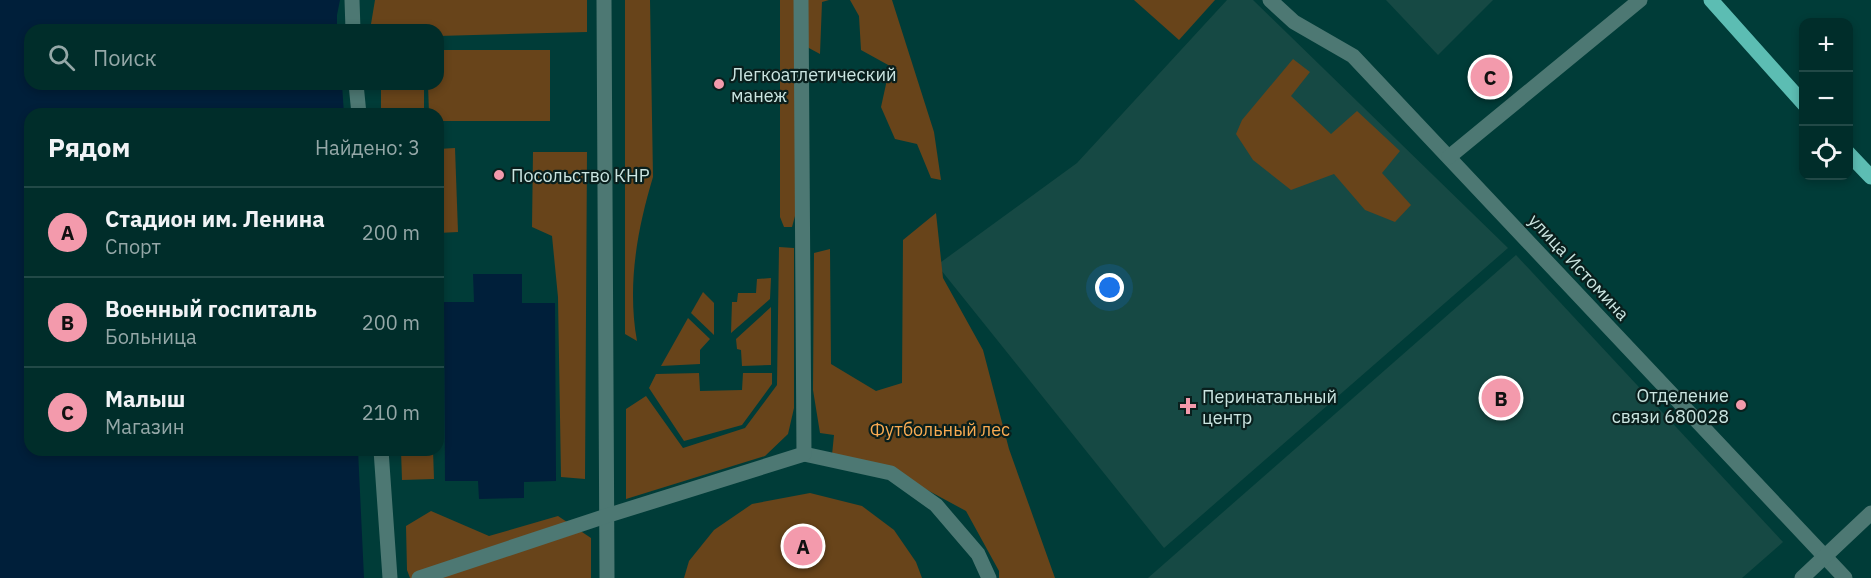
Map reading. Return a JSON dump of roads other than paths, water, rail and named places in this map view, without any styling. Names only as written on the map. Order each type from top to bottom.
[{"type":"main road","points":[[1711,0],[1799,99]]},
{"type":"main road","points":[[1853,158],[1871,177]]},
{"type":"street","points":[[352,0],[353,24]]},
{"type":"street","points":[[604,0],[607,578]]},
{"type":"street","points":[[801,0],[804,454]]},
{"type":"street","name":"улица Истомина","points":[[1270,0],[1294,22],[1353,56],[1845,578]]},
{"type":"street","points":[[1449,157],[1640,0]]},
{"type":"street","points":[[357,90],[358,108]]},
{"type":"street","points":[[419,578],[804,454],[891,473],[936,505],[978,554],[989,578]]},
{"type":"street","points":[[381,456],[390,578]]},
{"type":"street","points":[[1802,578],[1871,513]]},
{"type":"place","name":"Малыш","points":[[1490,77]]},
{"type":"place","name":"Легкоатлетический манеж","points":[[719,84]]},
{"type":"place","name":"Посольство КНР","points":[[499,175]]},
{"type":"place","name":"Военный госпиталь","points":[[1501,398]]},
{"type":"place","name":"Отделение связи 680028","points":[[1741,405]]},
{"type":"place","name":"Перинатальный центр","points":[[1188,406]]},
{"type":"place","name":"Стадион им. Ленина","points":[[803,546]]},
{"type":"park label","name":"Футбольный лес","points":[[940,429]]}]
